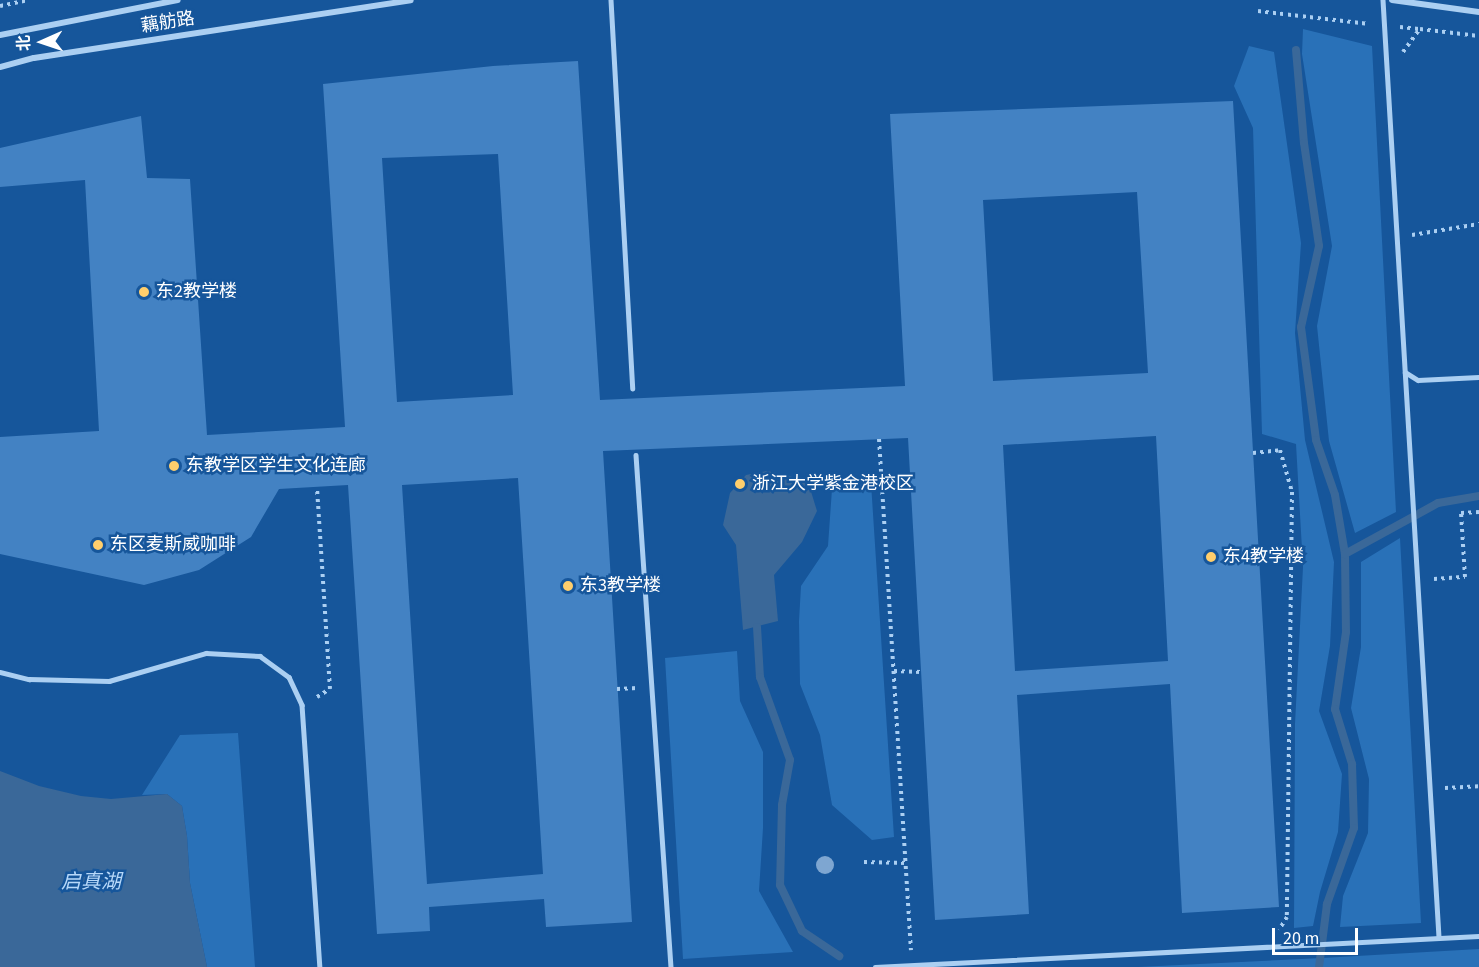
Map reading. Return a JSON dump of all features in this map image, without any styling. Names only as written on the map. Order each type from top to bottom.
[{"type":"street","name":"藕舫路","points":[[0,35],[178,0]]},
{"type":"street","name":"藕舫路","points":[[0,67],[34,58],[411,0]]},
{"type":"street","points":[[1392,0],[1479,12]]},
{"type":"lane","points":[[611,0],[633,388]]},
{"type":"lane","points":[[1383,0],[1438,937]]},
{"type":"lane","points":[[1405,372],[1418,380],[1479,377]]},
{"type":"lane","points":[[636,455],[670,967]]},
{"type":"lane","points":[[0,672],[29,679],[110,681],[206,653],[260,656],[289,677],[302,705],[320,967]]},
{"type":"lane","points":[[875,967],[1268,945],[1479,936]]},
{"type":"lane","points":[[995,960],[996,967]]},
{"type":"path","points":[[0,6],[28,0]]},
{"type":"path","points":[[1258,11],[1420,29]]},
{"type":"path","points":[[1407,236],[1479,224]]},
{"type":"path","points":[[879,439],[912,965]]},
{"type":"path","points":[[1253,453],[1280,450],[1292,492],[1287,917],[1268,945]]},
{"type":"path","points":[[302,705],[330,690],[317,487]]},
{"type":"path","points":[[1416,580],[1465,577],[1461,513],[1479,512]]},
{"type":"path","points":[[894,671],[921,672]]},
{"type":"path","points":[[1429,789],[1479,786]]},
{"type":"path","points":[[864,862],[906,863]]},
{"type":"shaded area","points":[[1303,29],[1372,46],[1396,512],[1355,533],[1329,441],[1317,326],[1332,246],[1302,54]]},
{"type":"shaded area","points":[[1249,46],[1274,52],[1301,243],[1295,333],[1305,440],[1334,562],[1330,646],[1319,711],[1342,774],[1338,832],[1320,892],[1313,926],[1294,928],[1295,724],[1303,567],[1296,444],[1262,434],[1253,128],[1234,86]]},
{"type":"shaded area","points":[[871,483],[894,837],[872,840],[832,805],[820,735],[800,684],[799,621],[801,586],[828,546],[832,489]]},
{"type":"shaded area","points":[[1400,538],[1421,923],[1340,927],[1343,896],[1368,833],[1369,779],[1351,708],[1361,647],[1361,562]]},
{"type":"shaded area","points":[[737,651],[740,701],[763,752],[763,828],[759,891],[793,952],[683,959],[665,658]]},
{"type":"shaded area","points":[[238,733],[255,967],[207,967],[190,883],[187,836],[182,806],[167,794],[142,795],[180,735]]},
{"type":"shaded area","points":[[1479,949],[1479,967],[1138,967],[1322,958]]},
{"type":"water","points":[[767,471],[790,476],[809,485],[817,511],[802,542],[774,575],[778,621],[743,630],[736,545],[723,525],[730,493],[746,475]]},
{"type":"water","name":"启真湖","points":[[0,771],[39,786],[81,796],[111,799],[167,794],[182,806],[187,836],[190,883],[207,967],[0,967]]},
{"type":"building","points":[[578,61],[600,400],[905,386],[890,114],[1233,101],[1279,907],[1182,913],[1170,684],[1017,695],[1029,914],[935,920],[908,438],[603,451],[632,922],[546,927],[544,899],[429,907],[430,931],[377,934],[348,485],[279,489],[251,537],[199,570],[144,585],[0,554],[0,437],[99,431],[85,180],[0,187],[0,148],[141,116],[147,178],[190,179],[207,435],[345,427],[323,84],[493,66]],"holes":[[[498,154],[513,395],[397,402],[382,158]],[[1137,192],[1148,373],[993,381],[983,200]],[[1156,436],[1168,661],[1015,671],[1003,445]],[[518,478],[543,874],[427,884],[402,485]]]},
{"type":"waterway","points":[[1296,50],[1304,143],[1319,246],[1301,327],[1316,440],[1335,495],[1345,554],[1346,632],[1335,709],[1352,764],[1354,828],[1327,904],[1319,967]]},
{"type":"waterway","points":[[1345,554],[1438,503],[1479,496]]},
{"type":"waterway","points":[[757,627],[760,677],[790,760],[782,805],[780,885],[802,931],[839,956]]},
{"type":"place","name":"东2教学楼","points":[[144,292]]},
{"type":"place","name":"东教学区学生文化连廊","points":[[174,466]]},
{"type":"place","name":"浙江大学紫金港校区","points":[[740,484]]},
{"type":"place","name":"东区麦斯威咖啡","points":[[98,545]]},
{"type":"place","name":"东4教学楼","points":[[1211,557]]},
{"type":"place","name":"东3教学楼","points":[[568,586]]}]
